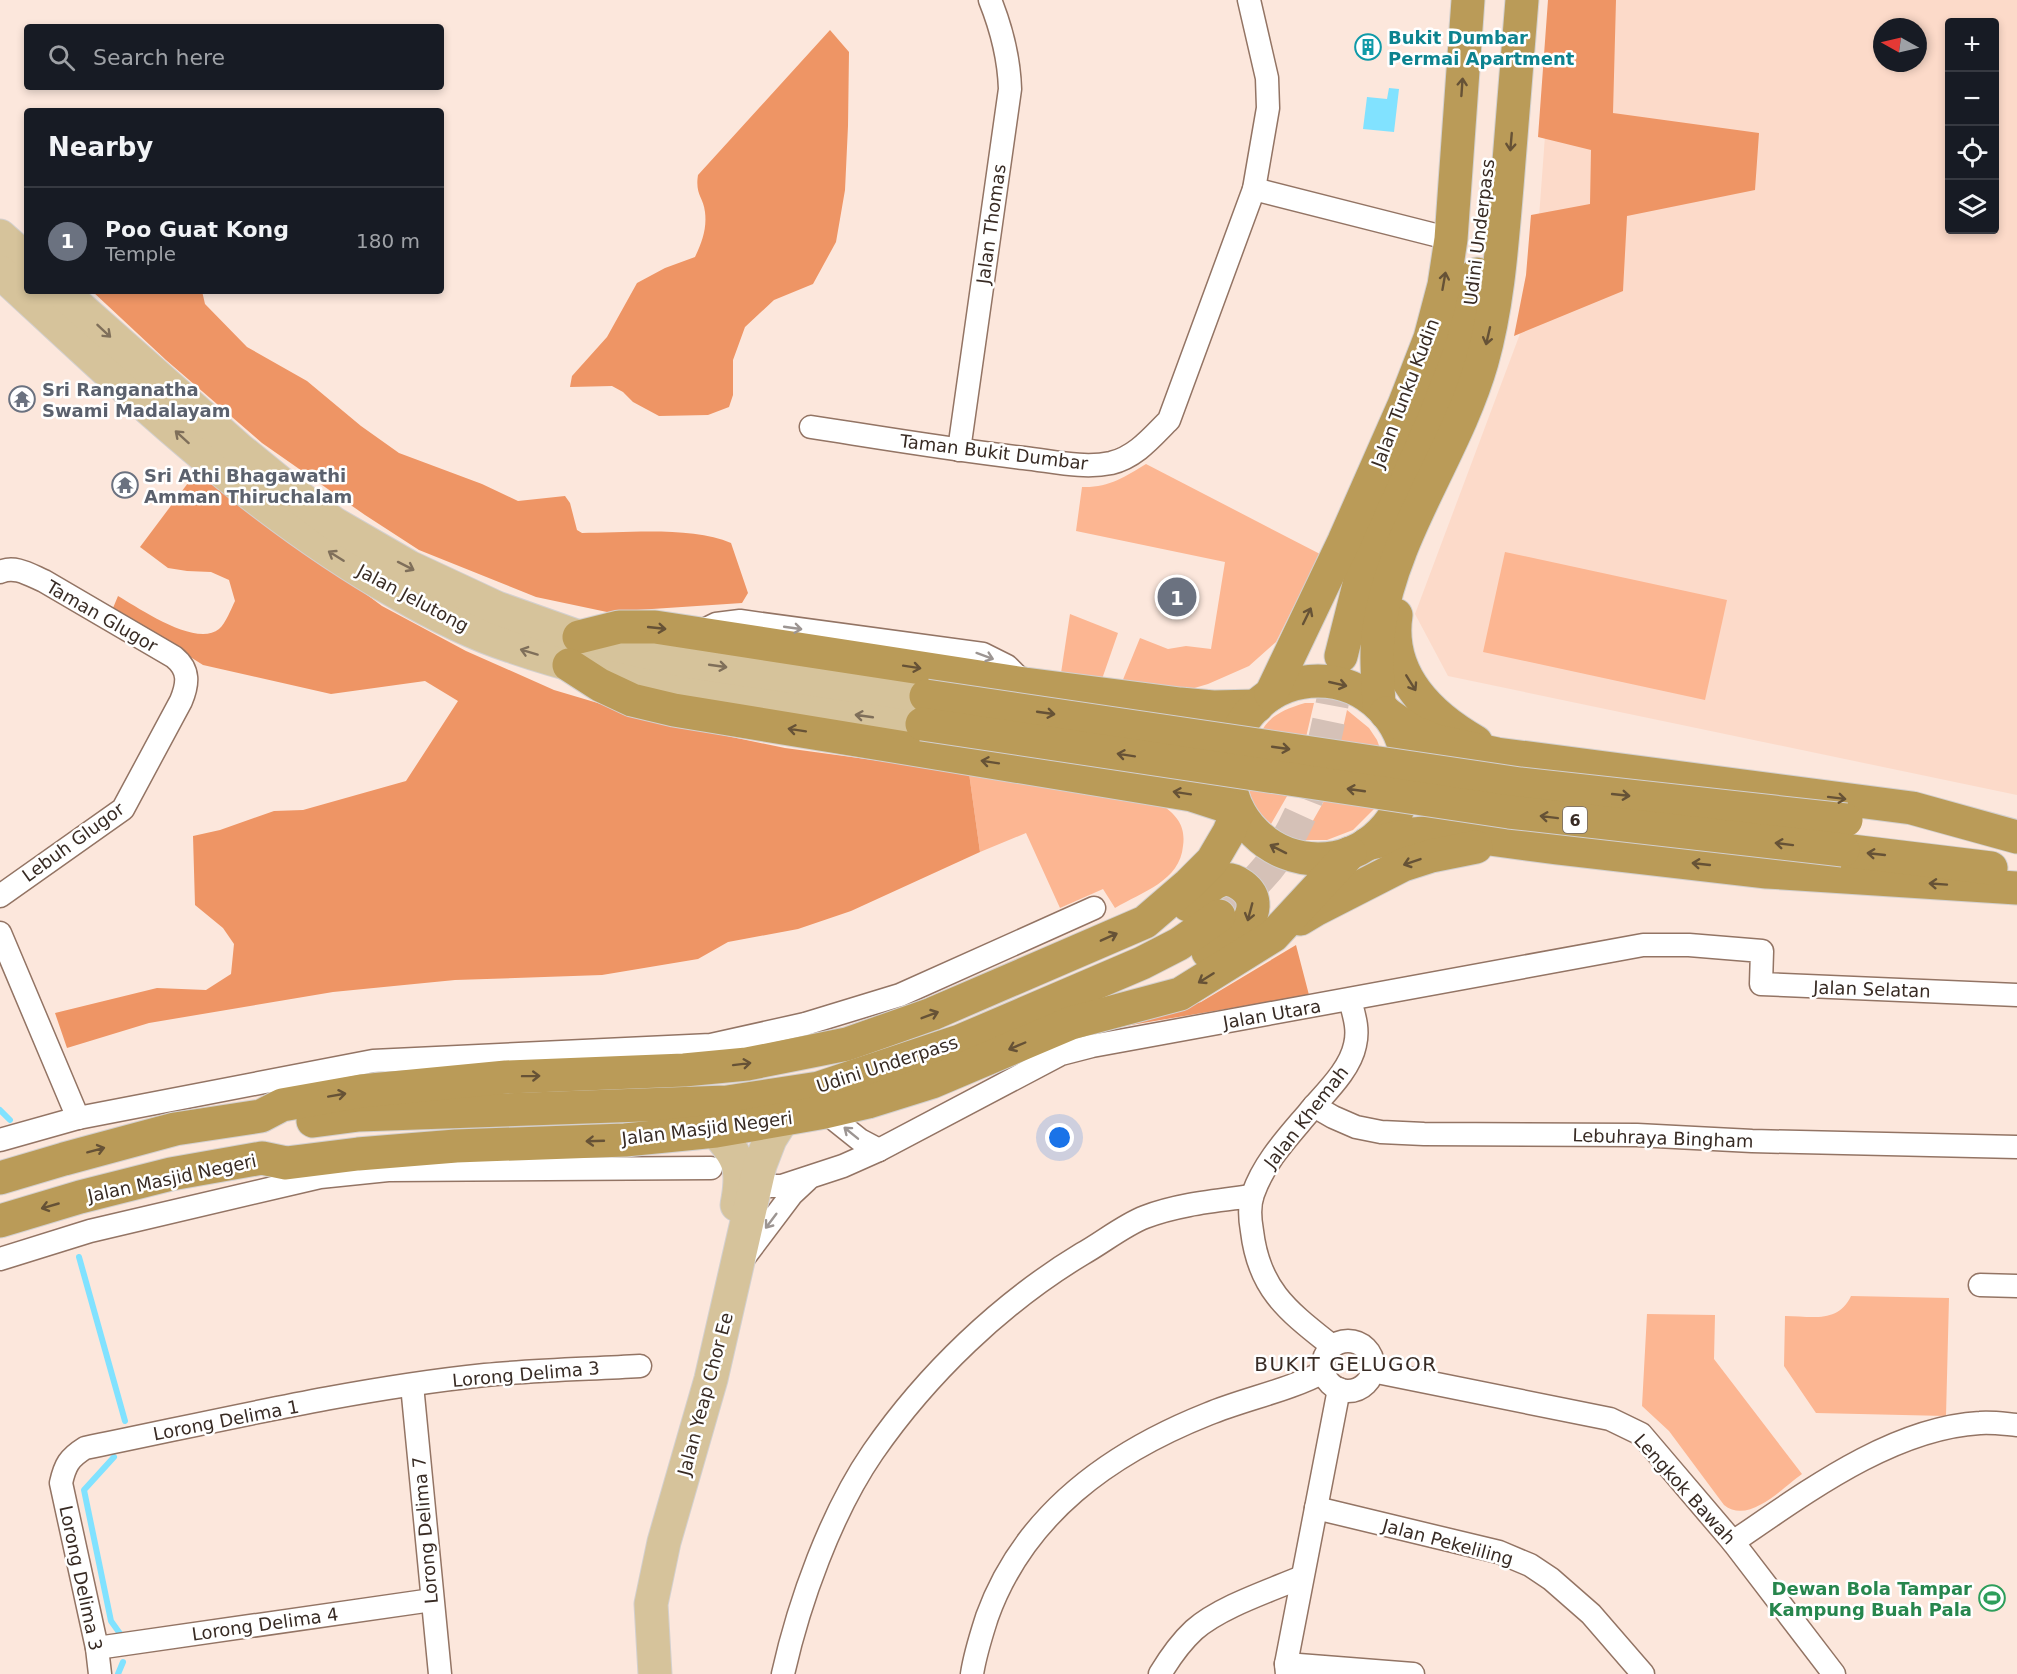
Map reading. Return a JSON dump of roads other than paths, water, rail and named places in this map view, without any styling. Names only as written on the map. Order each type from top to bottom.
[{"type":"highway","name":"Jalan Tunku Kudin","points":[[1270,689],[1344,541],[1404,405],[1430,338],[1444,285],[1451,239],[1468,0]]},
{"type":"highway","name":"Udini Underpass","points":[[1341,656],[1366,557],[1395,486],[1434,414],[1465,332],[1473,300],[1483,221],[1500,0]]},
{"type":"highway","points":[[1358,849],[1381,832],[1393,818],[1401,801],[1405,783],[1406,765],[1403,746],[1396,729],[1383,709],[1377,657],[1378,630],[1388,587],[1412,525],[1473,390],[1490,329],[1503,236],[1522,0]]},
{"type":"highway","points":[[1412,525],[1394,630],[1396,649],[1406,678],[1421,700],[1449,727],[1497,754]]},
{"type":"highway","points":[[1238,810],[1192,795],[674,710],[632,700],[600,685],[574,651],[619,627],[655,627],[1024,684],[1213,707],[1270,689],[1319,681],[1351,687],[1366,695],[1412,731],[1436,741],[1497,754],[1912,808],[2017,837]]},
{"type":"highway","points":[[1180,704],[1215,699],[1242,691],[1270,689]]},
{"type":"highway","points":[[1270,689],[1243,722],[1234,741],[1230,762],[1230,783],[1238,810],[1261,839],[1289,854],[1319,859],[1413,834],[1438,832],[1767,872],[2017,888]]},
{"type":"highway","name":"6","points":[[924,710],[1311,768],[1509,812],[1844,835],[2017,837]]},
{"type":"highway","points":[[1497,754],[1472,758],[1460,766],[1450,780],[1448,793],[1452,807],[1459,818],[1470,825],[1510,840]]},
{"type":"highway","points":[[1145,922],[1212,861],[1238,810]]},
{"type":"highway","name":"6","points":[[1844,835],[1943,861],[2017,872]]},
{"type":"highway","points":[[1273,936],[1315,910],[1403,865],[1431,856],[1510,840]]},
{"type":"highway","name":"Jalan Masjid Negeri","points":[[0,1221],[80,1197],[171,1174],[262,1158],[286,1163],[456,1146],[625,1140],[716,1131],[868,1102],[932,1082],[1071,1023],[1180,994],[1273,936],[1358,849]]},
{"type":"highway","points":[[5,1173],[175,1129],[261,1116],[282,1105],[361,1091],[506,1077],[684,1070],[747,1064],[847,1044],[932,1014],[1145,922],[1175,916],[1221,880],[1228,879],[1242,885],[1253,903],[1251,918],[1240,934],[1148,985],[1071,1023]]},
{"type":"highway","name":"Udini Underpass","points":[[261,1116],[286,1125],[359,1115],[727,1102],[819,1088],[971,1037],[1142,963],[1179,944],[1219,916]]},
{"type":"highway","name":"Udini Underpass","points":[[262,1158],[284,1141],[358,1129],[420,1114]]},
{"type":"main road","points":[[0,236],[24,257]]},
{"type":"main road","name":"Jalan Jelutong","points":[[0,272],[24,294]]},
{"type":"main road","name":"Jalan Jelutong","points":[[24,294],[200,453],[320,546],[437,615],[508,646],[685,662],[924,710]]},
{"type":"main road","name":"Jalan Jelutong","points":[[64,294],[240,450],[333,523],[409,567],[497,608],[574,651]]},
{"type":"main road","name":"Jalan Yeap Chor Ee","points":[[655,1674],[651,1604],[664,1542],[710,1384],[765,1150],[782,1120]]},
{"type":"main road","name":"Jalan Yeap Chor Ee","points":[[638,1674],[636,1658],[638,1603],[648,1551],[700,1360],[741,1183],[740,1165],[732,1149],[716,1131]]},
{"type":"street","name":"Jalan Thomas","points":[[959,450],[1010,89],[1010,64],[1006,46],[990,0]]},
{"type":"street","name":"Taman Bukit Dumbar","points":[[812,427],[959,450],[1085,465],[1112,463],[1135,453],[1144,445],[1168,420],[1254,189],[1268,108],[1267,78],[1249,0]]},
{"type":"street","points":[[1254,189],[1451,239]]},
{"type":"street","name":"Taman Glugor","points":[[0,572],[7,569],[23,571],[44,581],[174,657],[185,671],[187,685]]},
{"type":"street","name":"Lebuh Glugor","points":[[0,896],[123,809],[181,701],[187,685]]},
{"type":"street","points":[[0,1140],[78,1118],[373,1061],[711,1045],[805,1024],[900,995],[1094,908]]},
{"type":"street","points":[[0,933],[78,1118]]},
{"type":"street","name":"Jalan Utara","points":[[757,1181],[769,1186],[782,1186],[843,1166],[879,1150],[1061,1054],[1092,1046],[1643,945],[1689,945],[1762,951]]},
{"type":"street","name":"Jalan Selatan","points":[[1762,951],[1761,984],[2017,995]]},
{"type":"street","name":"Jalan Khemah","points":[[1332,1346],[1296,1318],[1273,1294],[1261,1273],[1253,1240],[1252,1196],[1264,1169],[1281,1145],[1348,1064],[1356,1045],[1357,1024],[1350,1000]]},
{"type":"street","name":"Lebuhraya Bingham","points":[[1314,1106],[1356,1127],[1381,1132],[1637,1135],[1752,1141],[2017,1147]]},
{"type":"street","points":[[825,1112],[860,1140],[879,1150]]},
{"type":"street","points":[[0,1258],[90,1231],[320,1177],[388,1170],[711,1168]]},
{"type":"street","name":"Jalan Utara","points":[[737,1267],[792,1194],[808,1179]]},
{"type":"street","points":[[783,1674],[802,1604],[843,1504],[872,1454],[905,1408],[947,1362],[997,1316],[1053,1272],[1144,1217],[1199,1203],[1252,1196]]},
{"type":"street","points":[[1980,1286],[2017,1286]]},
{"type":"street","points":[[1346,1340],[1361,1344],[1371,1356],[1372,1371],[1369,1379],[1356,1390],[1339,1389],[1326,1379],[1323,1372],[1324,1357],[1332,1346],[1346,1340]]},
{"type":"street","name":"Lorong Delima 3","points":[[412,1385],[485,1375],[640,1366]]},
{"type":"street","name":"Lengkok Bawah","points":[[1372,1371],[1610,1419],[1641,1434],[1732,1542],[1834,1674]]},
{"type":"street","points":[[972,1674],[975,1653],[996,1594],[1024,1544],[1055,1508],[1080,1486],[1146,1442],[1178,1426],[1240,1401],[1310,1379],[1323,1372]]},
{"type":"street","name":"Lorong Delima 1","points":[[61,1483],[64,1468],[75,1455],[85,1448],[336,1397],[412,1385]]},
{"type":"street","name":"Lorong Delima 7","points":[[412,1385],[440,1674]]},
{"type":"street","points":[[1339,1389],[1286,1669],[1413,1674]]},
{"type":"street","points":[[1732,1542],[1831,1478],[1907,1440],[1944,1429],[1981,1423],[2017,1425]]},
{"type":"street","name":"Lorong Delima 3","points":[[61,1483],[98,1648],[100,1674]]},
{"type":"street","name":"Jalan Pekeliling","points":[[1316,1508],[1499,1552],[1530,1565],[1551,1579],[1591,1614],[1643,1674]]},
{"type":"street","points":[[1160,1674],[1168,1660],[1193,1630],[1214,1616],[1302,1577]]},
{"type":"street","name":"Lorong Delima 4","points":[[98,1648],[432,1600]]},
{"type":"water","points":[[1389,88],[1399,89],[1394,132],[1363,129],[1367,97],[1387,99]]},
{"type":"waterway","points":[[0,1110],[10,1120]]},
{"type":"waterway","points":[[79,1257],[125,1421]]},
{"type":"waterway","points":[[114,1457],[84,1490],[111,1621],[121,1635]]},
{"type":"waterway","points":[[118,1674],[123,1662]]},
{"type":"tunnel","points":[[1219,916],[1264,873],[1291,833],[1320,760],[1341,656]]},
{"type":"place","name":"Bukit Dumbar Permai Apartment","points":[[1368,47]]},
{"type":"place","name":"Sri Ranganatha Swami Madalayam","points":[[22,399]]},
{"type":"place","name":"Sri Athi Bhagawathi Amman Thiruchalam","points":[[125,485]]},
{"type":"place","name":"Poo Guat Kong","points":[[1177,597]]},
{"type":"place","name":"Dewan Bola Tampar Kampung Buah Pala","points":[[1992,1598]]},
{"type":"district","name":"BUKIT GELUGOR","points":[[1346,1364]]}]
